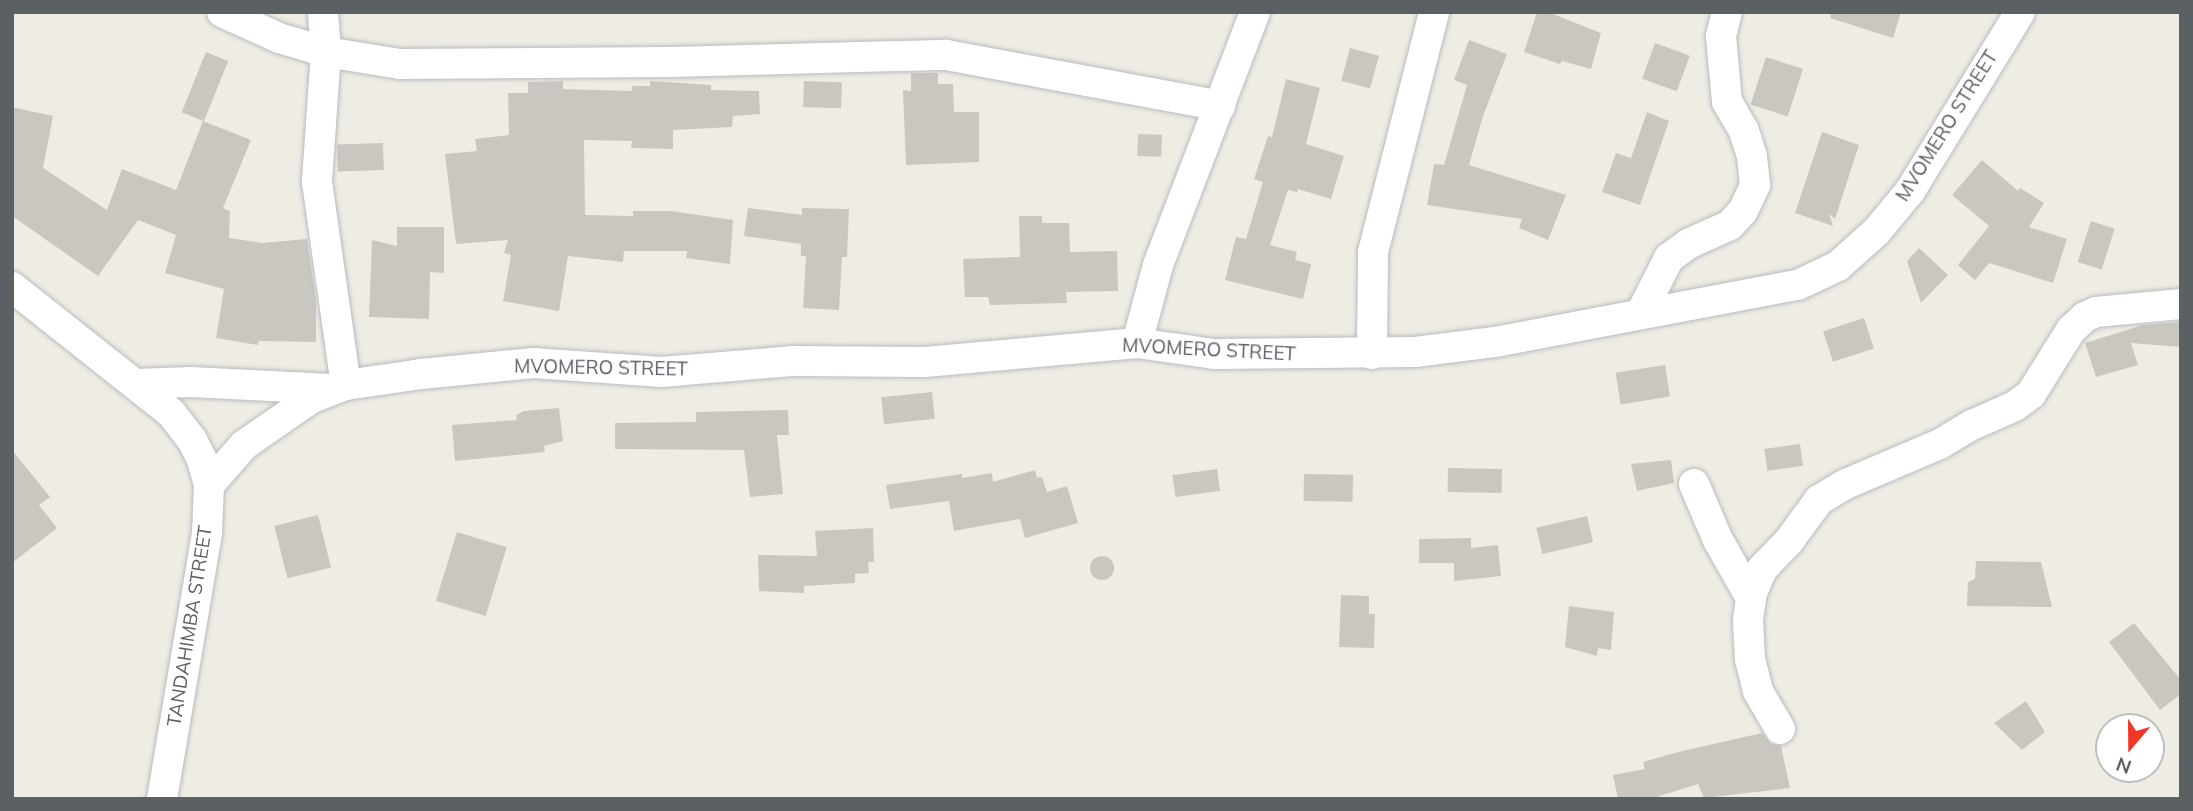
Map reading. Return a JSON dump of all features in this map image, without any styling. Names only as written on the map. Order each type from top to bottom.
[{"type":"street","points":[[222,12],[279,38],[326,52],[386,62],[451,65],[946,55],[1220,106]]},
{"type":"street","points":[[136,384],[191,382],[339,387],[317,182],[326,52],[323,12]]},
{"type":"street","points":[[1137,343],[1158,265],[1255,12]]},
{"type":"street","points":[[1372,354],[1373,252],[1434,12]]},
{"type":"street","points":[[1641,313],[1669,258],[1688,244],[1730,225],[1743,211],[1755,186],[1752,156],[1744,131],[1727,102],[1721,36],[1727,12]]},
{"type":"street","name":"MVOMERO STREET","points":[[209,485],[244,445],[312,398],[339,387],[533,363],[662,372],[792,361],[925,362],[1137,343],[1214,354],[1415,352],[1495,342],[1798,285],[1838,266],[1857,251],[1910,191],[2020,12]]},
{"type":"street","name":"TANDAHIMBA STREET","points":[[12,287],[171,412],[192,440],[209,485],[202,574],[180,681],[162,799]]},
{"type":"street","points":[[1780,729],[1758,691],[1750,660],[1748,620],[1751,598],[1762,569],[1788,541],[1819,500],[1846,484],[1940,444],[1972,425],[2015,406],[2031,394],[2071,331],[2085,317],[2096,312],[2181,304]]},
{"type":"street","points":[[1693,484],[1718,540],[1751,598]]},
{"type":"building","points":[[1537,12],[1548,12],[1601,33],[1591,69],[1562,61],[1560,64],[1524,52]]},
{"type":"building","points":[[1831,12],[1901,12],[1893,38],[1830,18]]},
{"type":"building","points":[[1469,40],[1507,54],[1483,116],[1469,165],[1566,195],[1548,240],[1519,228],[1522,219],[1427,205],[1434,164],[1444,165],[1467,85],[1454,80]]},
{"type":"building","points":[[1655,43],[1690,56],[1677,91],[1642,79]]},
{"type":"building","points":[[1350,48],[1379,56],[1370,89],[1341,81]]},
{"type":"building","points":[[206,52],[228,61],[204,121],[182,112]]},
{"type":"building","points":[[1766,57],[1803,69],[1788,117],[1751,105]]},
{"type":"building","points":[[911,73],[938,73],[938,84],[953,84],[954,112],[979,112],[979,162],[906,165],[903,90],[911,91]]},
{"type":"building","points":[[1286,79],[1320,88],[1306,144],[1344,156],[1331,199],[1298,189],[1297,192],[1288,190],[1270,245],[1297,252],[1295,260],[1311,264],[1303,299],[1225,280],[1236,237],[1246,239],[1263,182],[1254,179],[1268,136],[1272,137]]},
{"type":"building","points":[[563,81],[563,89],[632,91],[632,86],[650,86],[650,81],[711,85],[711,90],[759,91],[760,114],[733,116],[732,127],[673,130],[673,149],[631,148],[632,141],[584,140],[585,215],[633,216],[633,211],[671,211],[733,220],[730,264],[686,258],[687,251],[624,251],[623,262],[568,256],[559,311],[503,301],[511,255],[504,253],[508,240],[456,244],[445,154],[477,151],[475,139],[509,135],[508,93],[528,93],[528,82]]},
{"type":"building","points":[[804,81],[842,82],[841,108],[803,107]]},
{"type":"building","points":[[12,107],[53,116],[43,168],[107,210],[122,169],[176,190],[203,121],[251,140],[223,208],[230,211],[229,238],[262,243],[307,239],[316,300],[316,342],[259,341],[258,345],[216,338],[224,289],[165,273],[176,235],[138,220],[98,276],[12,216]]},
{"type":"building","points":[[1647,112],[1669,121],[1640,205],[1602,192],[1616,153],[1631,158]]},
{"type":"building","points":[[1822,132],[1859,145],[1835,219],[1829,214],[1833,226],[1795,213]]},
{"type":"building","points":[[1138,134],[1162,135],[1161,157],[1137,156]]},
{"type":"building","points":[[383,143],[384,170],[338,172],[337,145]]},
{"type":"building","points":[[1982,160],[2018,191],[2020,188],[2044,203],[2029,227],[2067,239],[2053,283],[1989,263],[1975,280],[1958,265],[1989,226],[1952,195]]},
{"type":"building","points":[[748,208],[802,215],[802,208],[849,209],[847,257],[842,257],[839,310],[803,308],[806,256],[801,256],[801,244],[744,236]]},
{"type":"building","points":[[1019,216],[1042,216],[1042,223],[1069,223],[1070,252],[1117,251],[1118,291],[1066,292],[1067,303],[990,305],[988,297],[965,297],[963,259],[1020,257]]},
{"type":"building","points":[[2091,221],[2115,229],[2101,270],[2078,262]]},
{"type":"building","points":[[397,227],[444,227],[444,273],[430,272],[429,319],[369,317],[372,240],[397,246]]},
{"type":"building","points":[[1919,248],[1948,275],[1921,303],[1907,261]]},
{"type":"building","points":[[1864,318],[1874,348],[1833,362],[1823,331]]},
{"type":"building","points":[[2181,322],[2181,347],[2131,343],[2138,365],[2096,377],[2085,343],[2143,325]]},
{"type":"building","points":[[1665,365],[1670,397],[1621,404],[1616,373]]},
{"type":"building","points":[[932,392],[935,419],[884,424],[881,397]]},
{"type":"building","points":[[559,408],[563,441],[544,446],[545,452],[455,461],[452,425],[517,420],[516,415],[524,411]]},
{"type":"building","points":[[788,410],[789,435],[777,435],[783,494],[750,497],[744,450],[615,449],[615,423],[696,422],[696,412]]},
{"type":"building","points":[[1800,444],[1803,466],[1767,471],[1764,449]]},
{"type":"building","points":[[12,450],[50,497],[39,505],[57,528],[12,563]]},
{"type":"building","points":[[1671,460],[1674,483],[1637,491],[1631,464]]},
{"type":"building","points":[[1448,468],[1502,469],[1502,493],[1448,492]]},
{"type":"building","points":[[1217,469],[1220,491],[1175,497],[1172,475]]},
{"type":"building","points":[[1035,470],[1037,478],[1042,477],[1047,492],[1067,486],[1078,523],[1025,538],[1020,519],[954,531],[949,501],[890,509],[886,485],[962,474],[962,478],[992,473],[993,482]]},
{"type":"building","points":[[1304,474],[1353,475],[1353,502],[1304,501]]},
{"type":"building","points":[[318,515],[331,567],[287,578],[274,526]]},
{"type":"building","points":[[1587,516],[1593,542],[1542,554],[1536,528]]},
{"type":"building","points":[[873,528],[874,562],[868,562],[869,573],[855,574],[855,583],[804,586],[804,593],[759,591],[758,555],[817,556],[815,531]]},
{"type":"building","points":[[457,532],[507,547],[486,616],[436,601]]},
{"type":"building","points":[[1471,538],[1471,548],[1498,545],[1501,576],[1454,581],[1454,563],[1419,563],[1419,539]]},
{"type":"building","points":[[1102,556],[1111,559],[1114,568],[1111,577],[1102,580],[1093,577],[1090,568],[1093,559]]},
{"type":"building","points":[[1976,561],[2041,562],[2052,607],[1967,606],[1968,582],[1975,579]]},
{"type":"building","points":[[1341,595],[1369,596],[1369,614],[1375,614],[1374,648],[1339,647]]},
{"type":"building","points":[[1569,606],[1614,612],[1611,650],[1598,648],[1597,656],[1565,647]]},
{"type":"building","points":[[2134,623],[2181,680],[2181,694],[2160,710],[2109,642]]},
{"type":"building","points":[[2026,701],[2045,732],[2022,750],[1994,723]]},
{"type":"building","points":[[1762,733],[1771,744],[1781,746],[1790,788],[1704,798],[1698,784],[1650,799],[1618,799],[1613,775],[1645,769],[1643,762],[1678,752]]}]
